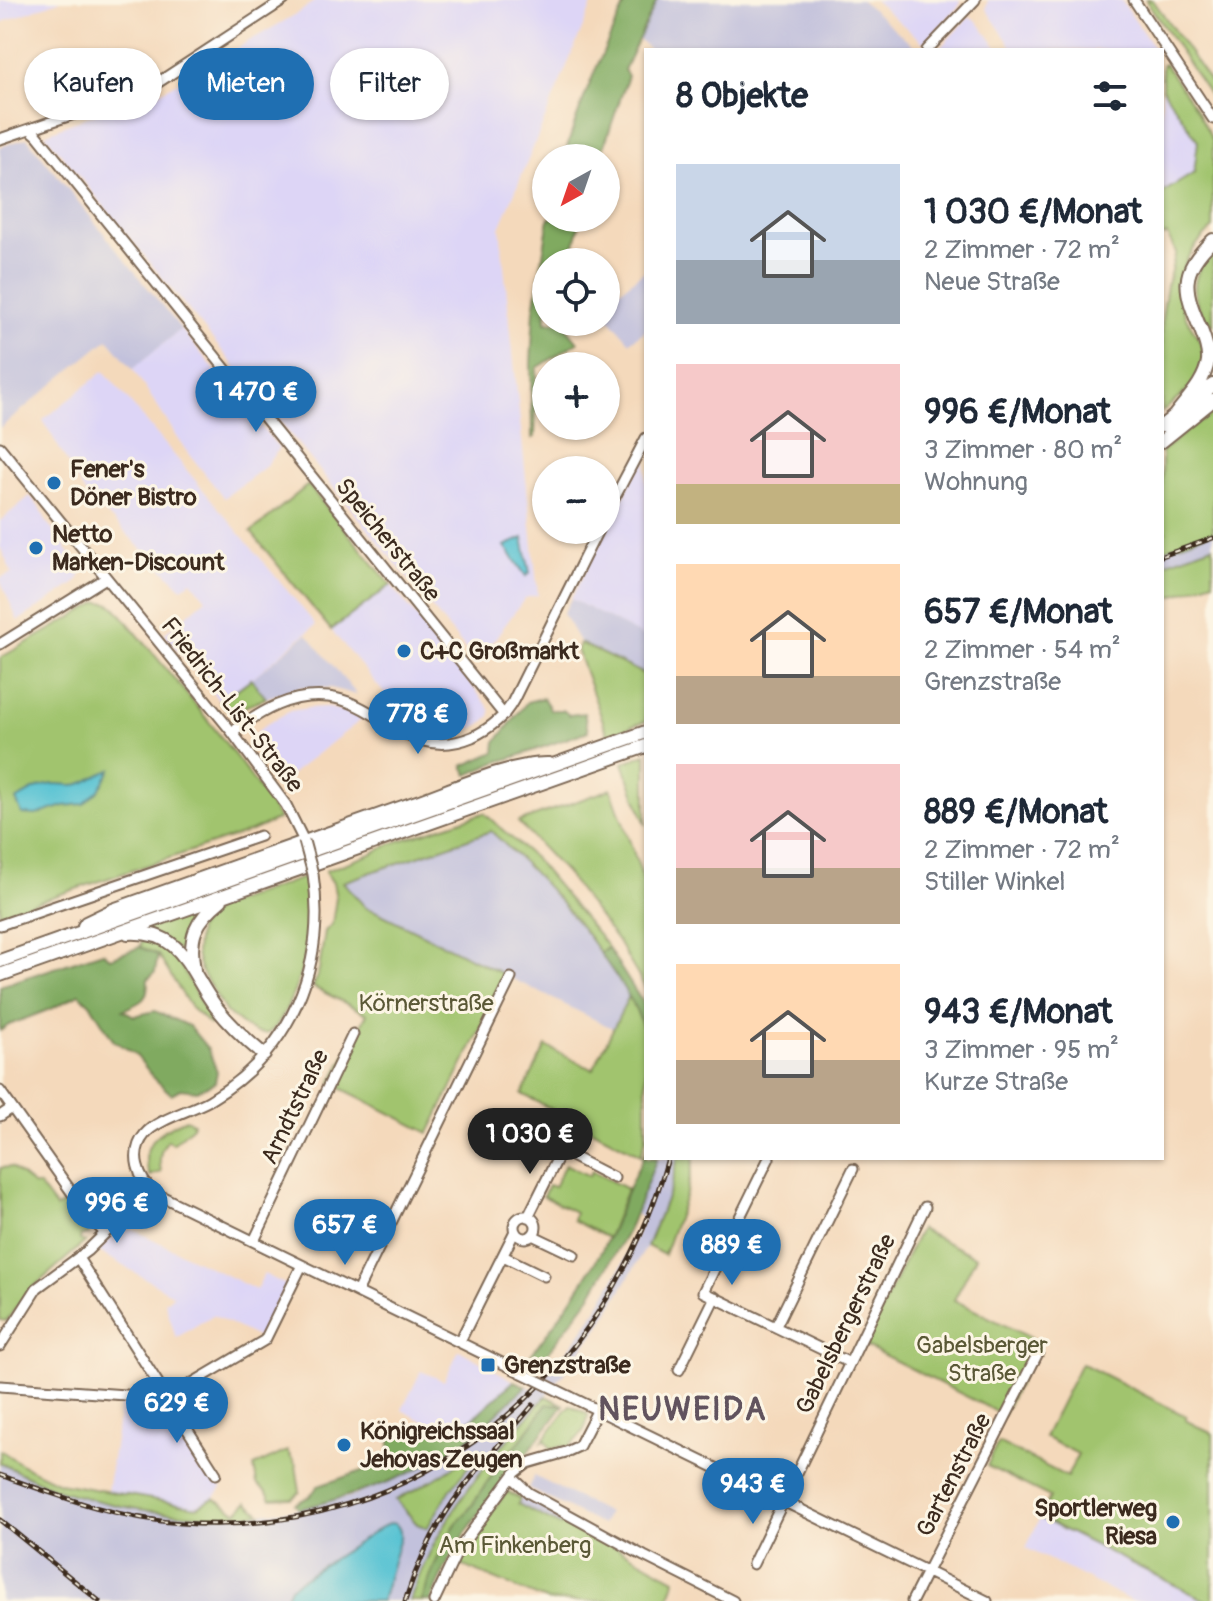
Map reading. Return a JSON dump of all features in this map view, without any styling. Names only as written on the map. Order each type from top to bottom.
[{"type":"highway","points":[[1175,415],[1203,378],[1208,360],[1206,343],[1191,309],[1187,291],[1194,260],[1213,240]]},
{"type":"highway","points":[[1191,309],[1213,329]]},
{"type":"highway","points":[[1164,424],[1213,385]]},
{"type":"highway","points":[[1164,439],[1213,400]]},
{"type":"highway","points":[[0,961],[644,733]]},
{"type":"highway","points":[[0,975],[644,747]]},
{"type":"highway","points":[[80,933],[86,923],[113,910],[304,841],[531,764],[556,765]]},
{"type":"highway","points":[[194,970],[192,939],[196,926],[210,908],[226,895]]},
{"type":"highway","points":[[117,933],[153,934],[168,940],[194,970],[213,1004],[264,1055]]},
{"type":"street","points":[[0,139],[148,89],[284,0]]},
{"type":"street","points":[[929,48],[975,0]]},
{"type":"street","points":[[1134,0],[1213,119]]},
{"type":"street","name":"Speicherstraße","points":[[30,129],[504,715]]},
{"type":"street","points":[[620,487],[644,442]]},
{"type":"street","name":"Friedrich-List-Straße","points":[[0,447],[232,732],[286,805],[304,841],[313,874],[317,921],[313,959],[293,1014],[264,1055],[226,1090],[192,1110],[159,1123],[145,1134],[137,1151],[137,1166],[150,1189]]},
{"type":"street","points":[[232,732],[284,701],[313,696],[344,700],[418,739],[442,743],[477,735],[504,715],[521,687],[591,544]]},
{"type":"street","points":[[0,644],[106,578]]},
{"type":"street","points":[[0,925],[260,836]]},
{"type":"street","points":[[357,1292],[511,978]]},
{"type":"street","name":"Arndtstraße","points":[[254,1241],[353,1034]]},
{"type":"street","points":[[0,1091],[90,1218],[105,1233]]},
{"type":"street","points":[[0,1116],[12,1108]]},
{"type":"street","points":[[515,1127],[614,1178]]},
{"type":"street","points":[[528,1217],[561,1151]]},
{"type":"street","points":[[768,1160],[703,1292],[850,1363]]},
{"type":"street","points":[[776,1326],[853,1169]]},
{"type":"street","points":[[0,1346],[37,1288],[78,1258],[150,1189],[987,1601]]},
{"type":"street","name":"Gabelsbergerstraße","points":[[753,1564],[925,1207]]},
{"type":"street","points":[[460,1341],[515,1231],[516,1221],[520,1217],[528,1217],[535,1223],[536,1230],[532,1235],[524,1238],[515,1231]]},
{"type":"street","points":[[532,1235],[574,1255]]},
{"type":"street","points":[[503,1256],[544,1276]]},
{"type":"street","points":[[78,1258],[216,1474]]},
{"type":"street","points":[[0,1386],[167,1398],[265,1340],[302,1265]]},
{"type":"street","points":[[679,1370],[715,1297]]},
{"type":"street","name":"Gartenstraße","points":[[912,1601],[1038,1353]]},
{"type":"street","points":[[447,1601],[435,1598],[451,1561],[512,1477],[528,1463],[579,1446],[597,1411]]},
{"type":"street","points":[[512,1477],[529,1493],[733,1601]]},
{"type":"shaded area","points":[[0,0],[61,0],[0,23]]},
{"type":"shaded area","points":[[316,0],[594,0],[535,144],[532,144],[500,228],[538,595],[525,598],[477,663],[45,134],[80,120],[162,120],[162,91],[178,82],[178,120],[314,120],[314,48],[237,48]]},
{"type":"shaded area","points":[[657,0],[861,0],[917,48],[648,48],[638,38]]},
{"type":"shaded area","points":[[874,0],[960,0],[959,6],[924,43]]},
{"type":"shaded area","points":[[988,0],[1121,0],[1154,48],[1013,48],[986,9]]},
{"type":"shaded area","points":[[968,18],[972,18],[997,48],[940,48]]},
{"type":"shaded area","points":[[1164,91],[1198,140],[1194,173],[1164,192]]},
{"type":"shaded area","points":[[27,138],[181,329],[133,369],[108,339],[0,428],[0,147]]},
{"type":"shaded area","points":[[644,272],[644,332],[630,342],[620,330],[620,290]]},
{"type":"shaded area","points":[[181,329],[279,448],[265,467],[224,498],[183,446],[133,369]]},
{"type":"shaded area","points":[[104,371],[316,625],[220,702],[164,634],[206,599],[192,581],[182,588],[85,493],[43,420]]},
{"type":"shaded area","points":[[643,459],[644,459],[644,637],[571,599],[599,544],[620,544],[620,504]]},
{"type":"shaded area","name":"Netto Marken-Discount","points":[[30,496],[78,565],[81,574],[76,583],[18,621],[0,580],[12,573],[0,547],[0,521]]},
{"type":"shaded area","points":[[1213,532],[1213,546],[1164,563],[1164,549]]},
{"type":"shaded area","points":[[391,585],[488,706],[490,716],[481,724],[460,734],[447,736],[416,731],[331,630]]},
{"type":"shaded area","points":[[571,599],[644,637],[644,674],[580,643],[563,614]]},
{"type":"shaded area","points":[[307,634],[357,695],[331,688],[301,687],[266,698],[251,679]]},
{"type":"shaded area","points":[[325,707],[362,719],[282,781],[256,748],[254,735],[290,711]]},
{"type":"shaded area","points":[[491,831],[539,876],[585,931],[629,996],[614,1029],[366,908],[343,882]]},
{"type":"shaded area","points":[[656,1160],[678,1160],[670,1190],[647,1246],[600,1326],[462,1496],[439,1532],[410,1601],[0,1601],[0,1463],[57,1490],[140,1510],[195,1516],[231,1516],[299,1509],[350,1497],[390,1482],[462,1443],[526,1386],[533,1389],[591,1319],[634,1240],[643,1218],[636,1214]]},
{"type":"shaded area","points":[[124,1225],[256,1290],[264,1274],[286,1285],[259,1338],[213,1315],[176,1338],[165,1302],[174,1295],[98,1251]]},
{"type":"shaded area","points":[[459,1350],[514,1381],[472,1419],[445,1432],[402,1410],[421,1371],[444,1381]]},
{"type":"shaded area","points":[[121,1401],[169,1406],[222,1488],[214,1498],[197,1507],[107,1492]]},
{"type":"shaded area","points":[[534,1476],[608,1513],[602,1525],[528,1488]]},
{"type":"shaded area","points":[[525,1494],[567,1516],[561,1526],[518,1504]]},
{"type":"shaded area","points":[[1040,1518],[1207,1601],[1132,1601],[1026,1548]]},
{"type":"green space","points":[[627,0],[657,0],[624,70],[628,76],[605,144],[568,144],[584,98]]},
{"type":"green space","points":[[1146,0],[1153,0],[1213,86],[1213,100]]},
{"type":"green space","points":[[1164,64],[1198,112],[1213,141],[1213,228],[1189,256],[1180,278],[1179,290],[1185,315],[1202,348],[1203,363],[1193,384],[1164,410],[1164,305],[1176,252],[1167,235],[1164,236],[1164,192],[1194,173],[1198,141],[1164,91]]},
{"type":"green space","points":[[547,232],[578,232],[574,248],[544,248]]},
{"type":"green space","points":[[1213,249],[1213,325],[1199,307],[1195,287],[1200,268]]},
{"type":"green space","points":[[533,336],[573,336],[578,342],[562,352],[532,352],[532,438],[531,363]]},
{"type":"green space","points":[[1213,410],[1213,532],[1164,549],[1166,531],[1164,449]]},
{"type":"green space","points":[[308,485],[391,585],[331,630],[251,532]]},
{"type":"green space","points":[[1213,546],[1213,581],[1164,599],[1164,563]]},
{"type":"green space","points":[[99,602],[115,607],[221,737],[279,819],[0,914],[0,658]]},
{"type":"green space","points":[[580,643],[644,674],[644,722],[608,735],[577,650]]},
{"type":"green space","points":[[251,679],[266,698],[237,710],[226,709],[220,702]]},
{"type":"green space","points":[[543,698],[551,710],[563,710],[569,715],[584,713],[588,731],[468,775],[463,766],[495,752],[496,742],[527,702]]},
{"type":"green space","points":[[644,738],[644,742],[0,970],[0,966]]},
{"type":"green space","points":[[644,755],[644,820],[623,763]]},
{"type":"green space","points":[[611,789],[644,881],[644,986],[618,942],[565,872],[518,822]]},
{"type":"green space","name":"Körnerstraße","points":[[484,813],[536,860],[608,947],[600,953],[549,889],[491,831],[343,882],[366,908],[507,976],[429,1133],[331,1083],[367,1014],[313,987],[325,931],[332,924],[336,898],[333,883],[325,871],[390,844]]},
{"type":"green space","points":[[305,877],[308,926],[300,974],[276,1026],[266,1034],[257,1033],[226,1012],[200,969],[196,954],[198,928],[215,909]]},
{"type":"green space","points":[[203,908],[190,931],[188,956],[143,929]]},
{"type":"green space","points":[[142,939],[161,942],[178,960],[214,1022],[210,1025],[191,1008],[158,955],[140,947]]},
{"type":"green space","points":[[140,947],[158,955],[155,972],[148,979],[145,997],[123,1010],[134,1016],[155,1011],[189,1026],[208,1049],[217,1071],[215,1082],[197,1091],[181,1089],[171,1094],[135,1054],[113,1040],[91,1005],[79,994],[0,1031],[0,986],[103,952],[110,958]]},
{"type":"green space","points":[[608,948],[644,1005],[644,1031],[633,1004],[600,953]]},
{"type":"green space","name":"Körnerstraße","points":[[629,996],[644,1028],[644,1145],[641,1155],[522,1094],[546,1046],[593,1070]]},
{"type":"green space","points":[[186,1119],[193,1123],[192,1127],[173,1144],[168,1140],[160,1155],[161,1172],[150,1176],[146,1155],[153,1140]]},
{"type":"green space","points":[[644,1156],[644,1160],[656,1160],[628,1231],[590,1297],[536,1368],[525,1363],[590,1271]]},
{"type":"green space","points":[[678,1160],[694,1160],[687,1191],[664,1255],[647,1246],[670,1190]]},
{"type":"green space","points":[[565,1164],[589,1176],[592,1171],[627,1189],[608,1238],[573,1220],[575,1212],[543,1196],[548,1185],[554,1187]]},
{"type":"green space","points":[[11,1167],[33,1185],[39,1186],[56,1208],[69,1201],[89,1235],[81,1235],[80,1240],[85,1242],[28,1292],[6,1321],[0,1320],[0,1168]]},
{"type":"green space","name":"Gabelsberger Straße","points":[[920,1229],[976,1257],[954,1300],[1039,1342],[1003,1415],[864,1345]]},
{"type":"green space","points":[[1081,1363],[1186,1416],[1185,1420],[1213,1434],[1213,1601],[1207,1601],[1040,1518],[1050,1497],[987,1466],[998,1442],[1067,1477],[1078,1454],[1044,1437]]},
{"type":"green space","points":[[514,1381],[526,1386],[478,1431],[423,1467],[362,1491],[299,1509],[295,1504],[310,1496],[318,1486],[377,1466],[390,1458],[390,1439],[416,1429],[445,1432],[472,1419]]},
{"type":"green space","points":[[194,1390],[196,1393],[185,1400],[200,1425],[215,1417],[217,1421],[206,1428],[208,1432],[204,1434],[201,1430],[195,1432],[178,1405],[180,1399]]},
{"type":"green space","points":[[546,1396],[564,1405],[547,1404],[454,1527],[444,1544],[422,1601],[410,1601],[435,1542],[450,1516],[485,1467]]},
{"type":"green space","points":[[547,1404],[564,1405],[473,1522],[443,1573],[431,1601],[422,1601],[444,1544],[454,1527]]},
{"type":"green space","points":[[570,1405],[588,1414],[586,1425],[565,1448],[551,1449],[546,1441],[542,1442]]},
{"type":"green space","points":[[482,1449],[451,1489],[427,1528],[417,1524],[396,1500],[433,1480]]},
{"type":"green space","points":[[0,1450],[59,1483],[197,1507],[214,1498],[237,1512],[247,1502],[261,1514],[176,1514],[91,1499],[56,1489],[0,1463]]},
{"type":"green space","points":[[287,1451],[296,1465],[300,1492],[292,1498],[271,1499],[257,1484],[254,1466]]},
{"type":"green space","name":"Am Finkenberg","points":[[507,1492],[520,1498],[518,1504],[561,1526],[565,1519],[675,1579],[668,1601],[548,1601],[454,1562]]},
{"type":"water","points":[[523,538],[530,573],[526,576],[505,546]]},
{"type":"water","points":[[111,770],[99,790],[84,804],[64,806],[36,815],[22,814],[16,800],[41,787],[79,784]]},
{"type":"water","points":[[391,1523],[399,1528],[400,1538],[381,1601],[290,1601],[286,1596],[290,1587]]},
{"type":"railway","points":[[1164,555],[1213,538]]},
{"type":"railway","points":[[0,1475],[112,1512],[181,1523],[267,1521],[348,1504],[422,1473],[490,1430],[549,1375],[599,1311],[639,1238],[667,1160]]},
{"type":"railway","points":[[405,1601],[428,1543],[444,1516],[478,1469],[533,1405]]},
{"type":"railway","points":[[0,1520],[99,1601]]},
{"type":"place","name":"Fener's Döner Bistro","points":[[54,483]]},
{"type":"place","name":"Netto Marken-Discount","points":[[36,548]]},
{"type":"place","name":"C+C Großmarkt","points":[[404,651]]},
{"type":"place","name":"Grenzstraße","points":[[488,1365]]},
{"type":"place","name":"Königreichssaal Jehovas Zeugen","points":[[344,1445]]},
{"type":"place","name":"Sportlerweg Riesa","points":[[1173,1522]]},
{"type":"district","name":"NEUWEIDA","points":[[683,1410]]}]
